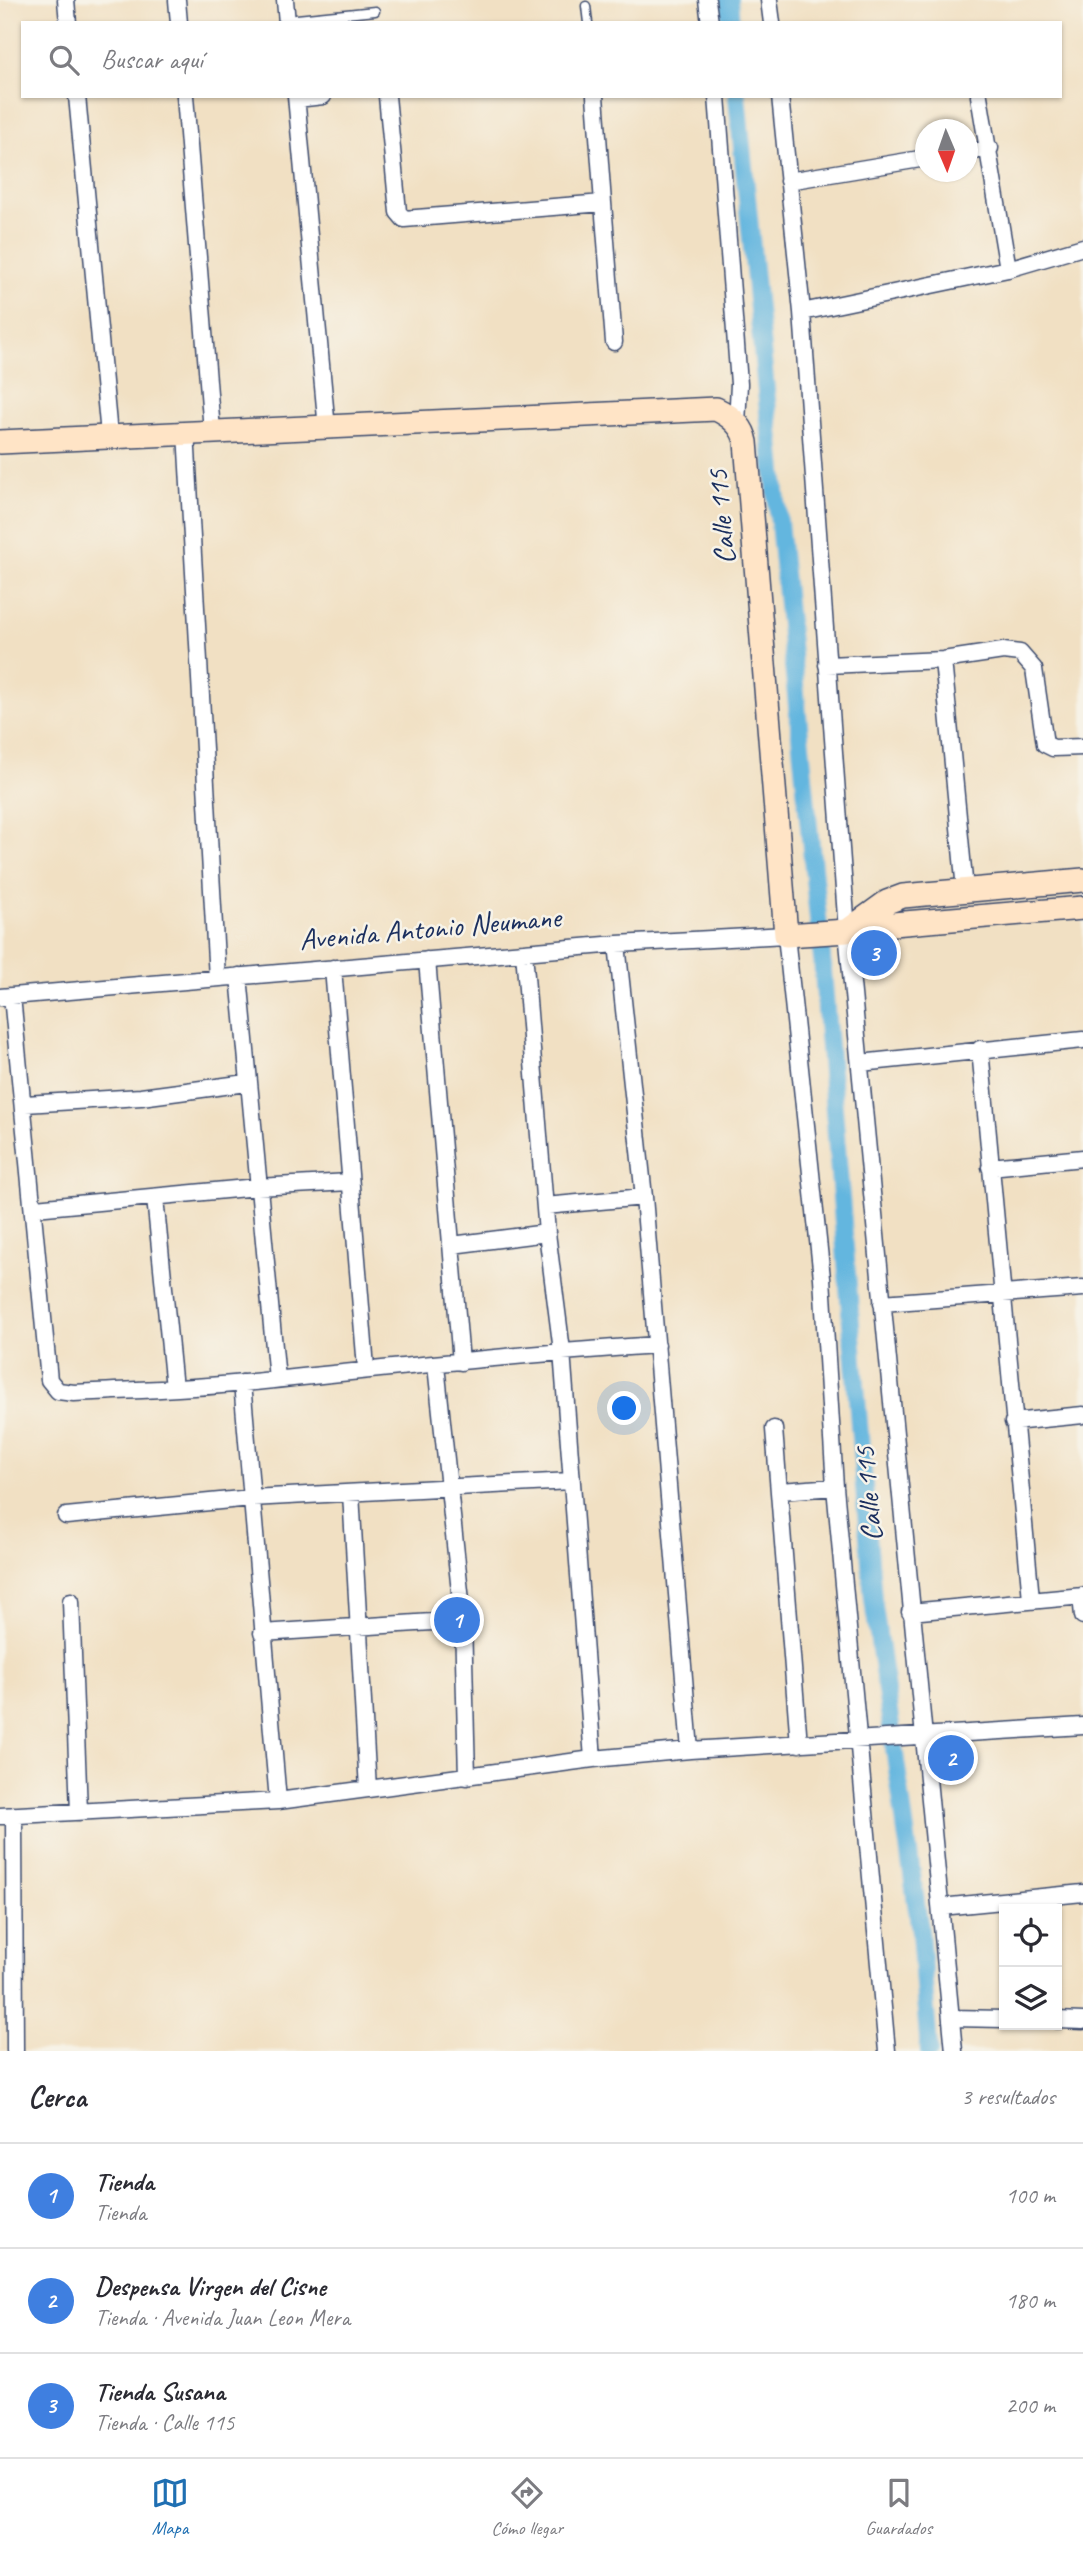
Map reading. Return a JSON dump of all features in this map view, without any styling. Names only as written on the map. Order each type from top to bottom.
[{"type":"street","points":[[66,0],[68,21]]},
{"type":"street","points":[[177,0],[179,21]]},
{"type":"street","points":[[285,0],[287,21]]},
{"type":"street","points":[[707,0],[710,21]]},
{"type":"street","points":[[769,0],[772,21]]},
{"type":"street","points":[[77,98],[110,435]]},
{"type":"street","points":[[185,98],[212,431]]},
{"type":"street","points":[[296,98],[327,429]]},
{"type":"street","points":[[387,98],[398,212],[404,219],[603,203]]},
{"type":"street","points":[[595,98],[614,342]]},
{"type":"street","name":"Calle 115","points":[[717,98],[739,384],[737,424],[744,432],[746,442],[791,935]]},
{"type":"street","name":"Calle 115","points":[[780,98],[802,312],[827,665],[860,1063],[921,1735],[954,2051]]},
{"type":"street","points":[[979,98],[990,148],[1008,269]]},
{"type":"street","points":[[978,150],[990,148]]},
{"type":"street","points":[[788,181],[915,160]]},
{"type":"street","points":[[802,312],[1008,269],[1083,247]]},
{"type":"street","points":[[0,442],[716,409],[729,415],[737,424]]},
{"type":"street","points":[[186,432],[218,978]]},
{"type":"street","points":[[827,665],[943,660],[1003,651],[1026,657],[1034,668],[1045,744],[1053,748],[1083,747]]},
{"type":"street","points":[[943,660],[965,890]]},
{"type":"street","points":[[850,928],[887,902],[903,896],[1083,880]]},
{"type":"street","name":"Avenida Antonio Neumane","points":[[6,996],[617,944],[791,935],[1083,908]]},
{"type":"street","points":[[791,935],[822,1278],[835,1488],[863,1739],[887,2051]]},
{"type":"street","points":[[617,944],[644,1197],[690,1750]]},
{"type":"street","points":[[524,952],[545,1206],[562,1351],[593,1759]]},
{"type":"street","points":[[427,960],[461,1362]]},
{"type":"street","points":[[333,968],[366,1368]]},
{"type":"street","points":[[239,976],[277,1379]]},
{"type":"street","points":[[6,996],[25,1104],[49,1380],[58,1391],[74,1393],[242,1384],[366,1368],[436,1365],[562,1351],[657,1345]]},
{"type":"street","points":[[860,1063],[1083,1040]]},
{"type":"street","points":[[981,1049],[1031,1599]]},
{"type":"street","points":[[25,1104],[141,1097],[247,1083]]},
{"type":"street","points":[[990,1167],[1083,1158]]},
{"type":"street","points":[[35,1208],[257,1187],[350,1182]]},
{"type":"street","points":[[545,1206],[644,1197]]},
{"type":"street","points":[[155,1198],[174,1388]]},
{"type":"street","points":[[452,1245],[548,1233]]},
{"type":"street","points":[[882,1303],[1083,1288]]},
{"type":"street","points":[[436,1365],[463,1620],[467,1777]]},
{"type":"street","points":[[242,1384],[278,1801]]},
{"type":"street","points":[[1013,1422],[1083,1415]]},
{"type":"street","points":[[774,1429],[799,1744]]},
{"type":"street","points":[[66,1516],[251,1498],[451,1490],[571,1481]]},
{"type":"street","points":[[780,1491],[835,1488]]},
{"type":"street","points":[[351,1493],[368,1789]]},
{"type":"street","points":[[910,1612],[1082,1596],[1083,1616]]},
{"type":"street","points":[[71,1601],[79,1812]]},
{"type":"street","points":[[262,1633],[463,1620]]},
{"type":"street","points":[[15,2051],[7,1815],[278,1801],[593,1759],[690,1750],[1083,1726]]},
{"type":"street","points":[[941,1907],[1083,1893]]},
{"type":"street","points":[[951,2018],[999,2019]]},
{"type":"street","points":[[1062,2020],[1083,2021]]},
{"type":"lane","points":[[586,6],[588,21]]},
{"type":"lane","points":[[287,21],[375,11]]},
{"type":"waterway","points":[[729,0],[731,21]]},
{"type":"waterway","points":[[737,98],[822,959],[873,1599],[920,1931],[929,2051]]},
{"type":"place","name":"Tienda Susana","points":[[874,953]]},
{"type":"place","name":"Tienda","points":[[457,1620]]},
{"type":"place","name":"Despensa Virgen del Cisne","points":[[951,1758]]}]
